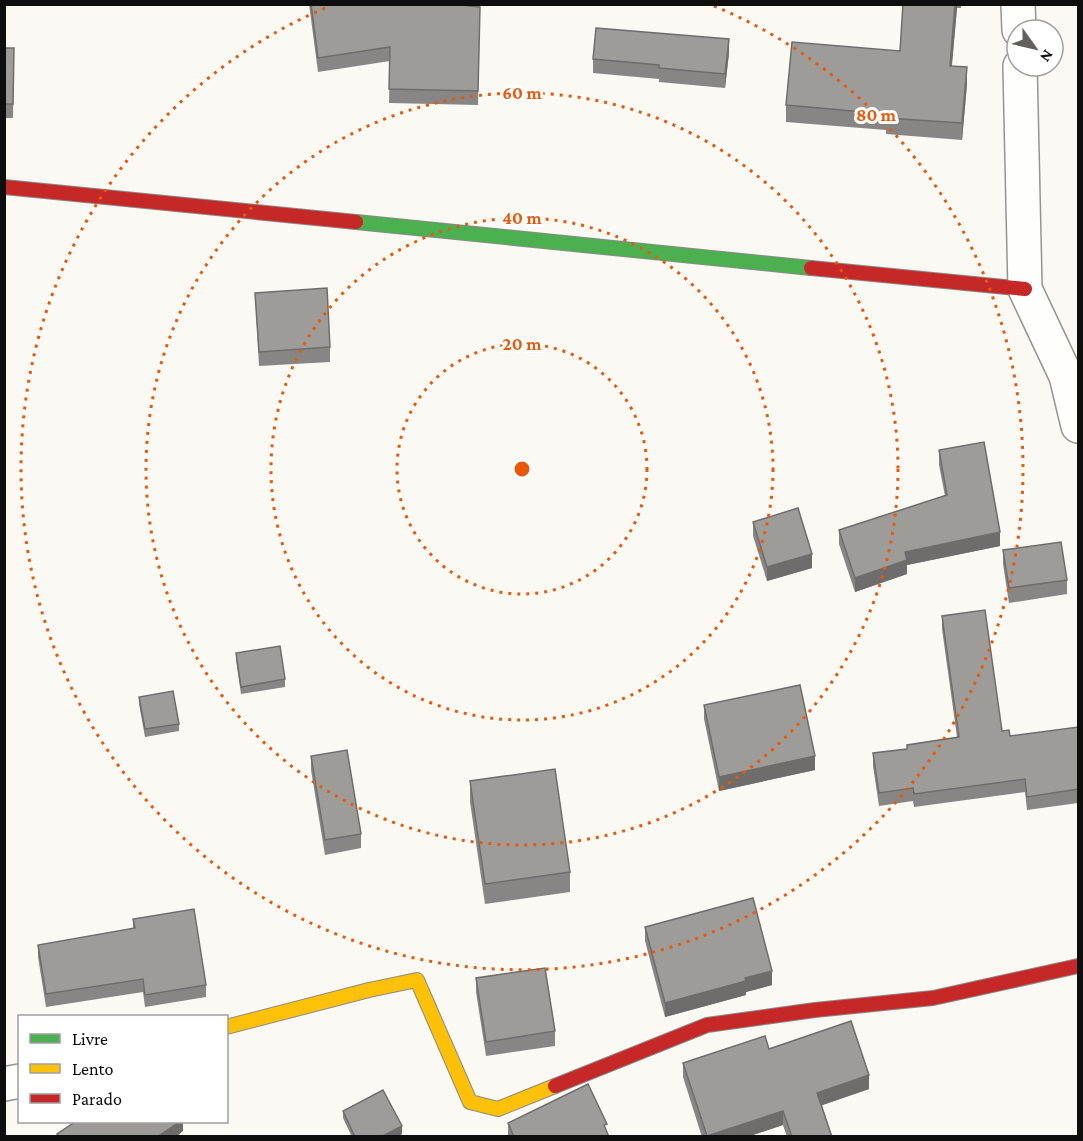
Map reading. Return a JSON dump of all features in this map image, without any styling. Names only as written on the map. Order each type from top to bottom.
[{"type":"street","points":[[1020,78],[1024,289],[1066,376],[1078,426]]},
{"type":"street","points":[[4,187],[1024,289]]},
{"type":"street","points":[[228,1026],[417,980],[470,1102],[498,1109],[707,1025],[815,1010],[933,998],[1078,966]]},
{"type":"building","points":[[311,4],[451,4],[480,7],[478,91],[389,89],[390,47],[318,58]]},
{"type":"building","points":[[903,4],[955,4],[950,66],[967,67],[962,123],[886,118],[886,114],[786,105],[792,42],[900,51]]},
{"type":"building","points":[[596,28],[729,39],[725,74],[593,59]]},
{"type":"building","points":[[4,48],[14,48],[13,104],[4,104]]},
{"type":"building","points":[[327,288],[330,347],[259,352],[255,293]]},
{"type":"building","points":[[984,442],[1000,532],[905,552],[907,560],[855,578],[839,530],[947,495],[939,450]]},
{"type":"building","points":[[798,508],[812,554],[767,567],[753,522]]},
{"type":"building","points":[[1061,542],[1067,580],[1009,588],[1003,550]]},
{"type":"building","points":[[985,610],[1002,731],[1009,730],[1010,736],[1078,727],[1078,789],[1027,797],[1025,779],[914,794],[913,788],[879,793],[873,753],[907,749],[907,745],[959,737],[942,616]]},
{"type":"building","points":[[280,646],[285,679],[241,687],[236,653]]},
{"type":"building","points":[[800,685],[815,756],[719,777],[704,705]]},
{"type":"building","points":[[173,691],[179,724],[145,729],[139,697]]},
{"type":"building","points":[[347,750],[361,834],[325,840],[311,756]]},
{"type":"building","points":[[555,769],[570,872],[485,884],[470,781]]},
{"type":"building","points":[[753,898],[772,971],[745,978],[746,981],[665,1003],[645,927]]},
{"type":"building","points":[[194,909],[206,985],[145,995],[143,979],[46,994],[38,945],[135,928],[133,919]]},
{"type":"building","points":[[545,968],[555,1031],[486,1042],[476,978]]},
{"type":"building","points":[[851,1021],[869,1075],[817,1093],[832,1137],[792,1137],[783,1111],[707,1136],[683,1063],[765,1036],[769,1049]]},
{"type":"building","points":[[588,1084],[607,1124],[604,1125],[609,1137],[514,1137],[508,1123]]},
{"type":"building","points":[[383,1090],[402,1126],[381,1137],[355,1137],[343,1111]]},
{"type":"building","points":[[74,1123],[178,1123],[157,1137],[59,1137],[57,1134]]},
{"type":"traffic: fast","points":[[356,222],[811,268]]},
{"type":"traffic: slow","points":[[228,1026],[417,980],[470,1102],[498,1109],[555,1086]]},
{"type":"traffic: jam","points":[[4,187],[356,222]]},
{"type":"traffic: jam","points":[[811,268],[1025,289]]},
{"type":"traffic: jam","points":[[555,1086],[707,1025],[815,1010],[933,998],[1078,966]]}]
